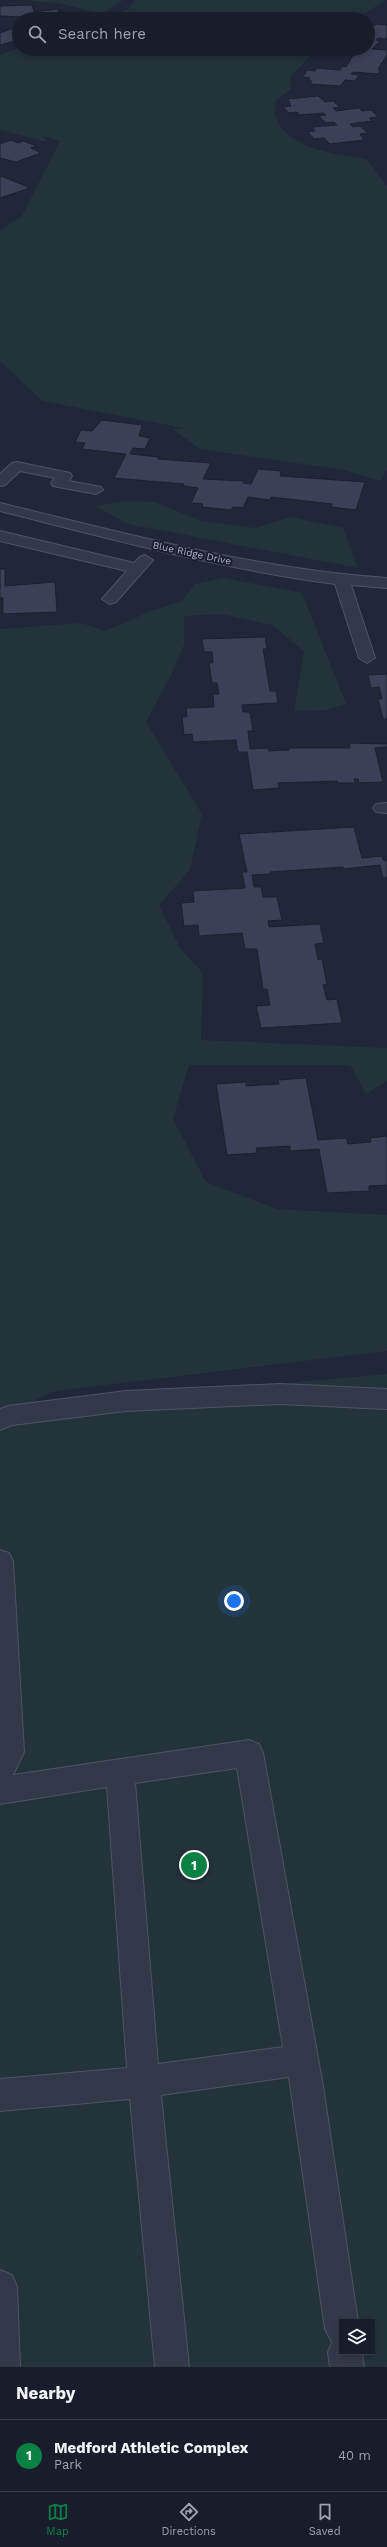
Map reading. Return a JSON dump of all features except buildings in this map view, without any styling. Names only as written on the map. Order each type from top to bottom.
[{"type":"street","points":[[0,482],[17,466],[65,476],[58,483],[96,490]]},
{"type":"street","name":"Blue Ridge Drive","points":[[1,509],[156,545],[285,572],[342,580],[387,583]]},
{"type":"street","points":[[0,536],[138,569]]},
{"type":"street","points":[[110,599],[138,569],[156,545]]},
{"type":"street","points":[[342,580],[367,658]]},
{"type":"street","points":[[0,1420],[8,1416],[126,1401],[280,1394],[387,1399]]},
{"type":"street","points":[[0,1561],[10,1752],[0,1772]]},
{"type":"street","points":[[0,1790],[249,1753],[301,2060],[307,2086],[341,2319]]},
{"type":"street","points":[[120,1772],[144,2082],[172,2367]]},
{"type":"street","points":[[0,2094],[144,2082],[301,2060]]},
{"type":"street","points":[[0,2287],[4,2367]]},
{"type":"street","points":[[346,2355],[348,2367]]},
{"type":"shaded area","points":[[18,0],[123,0],[105,12],[94,12],[59,3]]},
{"type":"shaded area","points":[[135,0],[386,0],[367,12],[121,12],[129,9]]},
{"type":"shaded area","points":[[12,51],[12,56],[310,56],[290,77],[291,89],[276,101],[275,116],[281,127],[290,136],[314,148],[341,155],[366,159],[387,186],[387,470],[380,481],[344,470],[200,449],[172,429],[188,429],[42,401],[0,361],[0,230],[22,216],[60,141],[43,136],[47,142],[0,130],[0,55]]},
{"type":"shaded area","points":[[123,501],[155,502],[202,521],[256,528],[290,517],[343,528],[358,568],[128,524],[95,506]]},
{"type":"shaded area","points":[[224,578],[302,593],[346,704],[327,710],[294,711],[304,651],[272,625],[220,614],[184,616],[184,645],[172,673],[146,722],[202,814],[190,870],[159,905],[180,948],[203,973],[201,1040],[387,1048],[387,1081],[366,1094],[350,1065],[189,1065],[173,1119],[206,1182],[277,1209],[387,1215],[387,1351],[56,1391],[23,1406],[387,1374],[387,2367],[0,2367],[0,629],[81,623],[105,631],[151,611],[182,601],[194,584]]},
{"type":"place","name":"Medford Athletic Complex","points":[[194,1865]]}]
